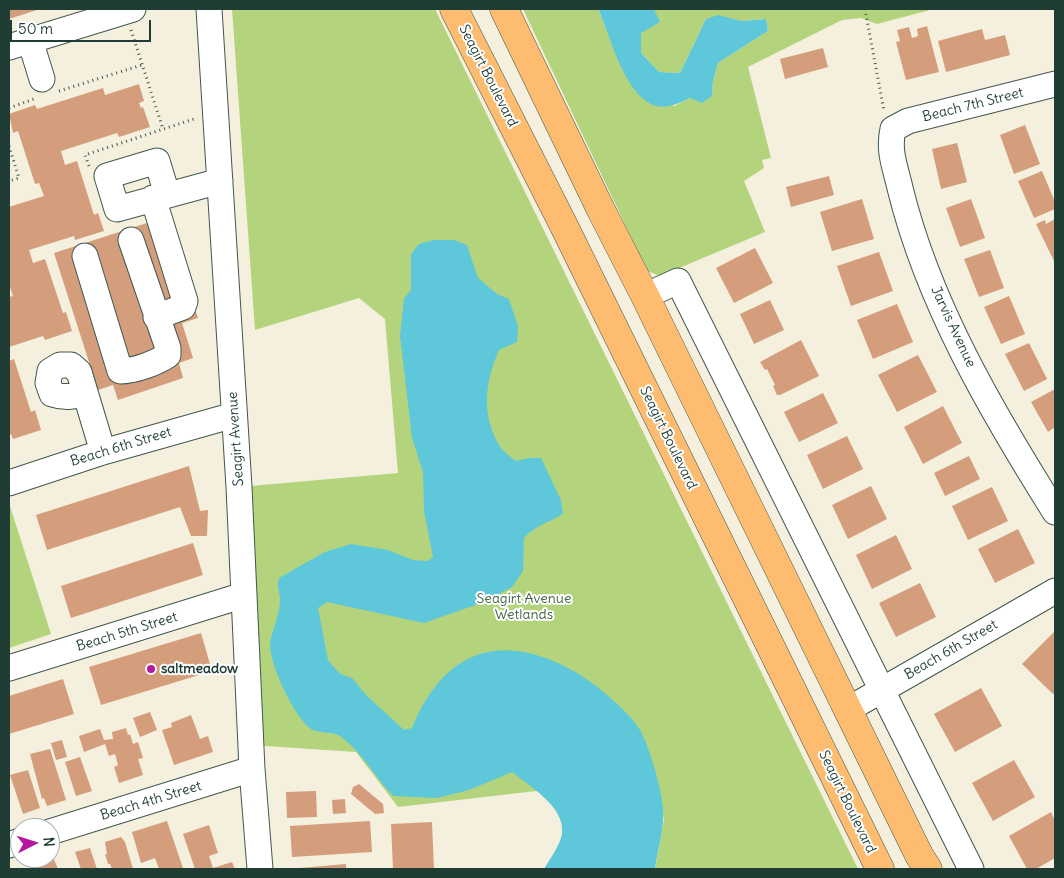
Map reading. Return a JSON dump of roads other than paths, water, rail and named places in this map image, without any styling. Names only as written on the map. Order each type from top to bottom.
[{"type":"main road","name":"Seagirt Boulevard","points":[[454,9],[563,224],[880,869]]},
{"type":"main road","points":[[504,9],[924,865]]},
{"type":"street","name":"Seagirt Avenue","points":[[209,9],[234,414],[252,769],[260,869]]},
{"type":"street","points":[[44,90],[20,43],[127,15]]},
{"type":"street","name":"Beach 7th Street","points":[[893,129],[913,120],[1055,85]]},
{"type":"street","name":"Jarvis Avenue","points":[[893,129],[889,144],[904,203],[922,257],[942,305],[991,407],[1055,512]]},
{"type":"street","points":[[156,317],[182,307],[186,301],[160,196],[220,181]]},
{"type":"street","points":[[84,256],[120,371],[127,371],[161,360],[168,355],[168,348],[131,240]]},
{"type":"street","points":[[646,296],[678,281],[972,869]]},
{"type":"street","points":[[87,384],[103,452]]},
{"type":"street","name":"Beach 6th Street","points":[[9,483],[103,452],[234,414]]},
{"type":"street","name":"Beach 6th Street","points":[[847,710],[1055,591]]},
{"type":"street","name":"Beach 5th Street","points":[[9,668],[244,595]]},
{"type":"street","name":"Beach 4th Street","points":[[60,829],[252,769]]},
{"type":"water","points":[[598,9],[654,9],[660,22],[641,33],[641,53],[659,72],[680,73],[706,19],[718,15],[742,21],[766,19],[768,31],[718,63],[713,81],[712,96],[702,103],[690,98],[662,107],[653,105],[643,98],[626,76]]},
{"type":"water","points":[[434,240],[454,240],[467,245],[478,278],[497,294],[509,299],[518,326],[517,342],[499,350],[494,362],[487,398],[489,422],[500,447],[516,461],[541,458],[561,500],[563,514],[538,527],[524,538],[523,571],[512,587],[484,602],[424,623],[327,602],[318,608],[328,660],[340,674],[352,678],[366,695],[404,730],[412,728],[426,700],[442,678],[461,663],[482,654],[504,650],[529,653],[555,662],[582,676],[605,693],[628,715],[640,730],[648,749],[660,788],[663,812],[662,833],[655,869],[544,869],[559,843],[562,834],[562,824],[558,815],[545,798],[512,772],[469,790],[437,798],[393,796],[348,742],[337,734],[314,731],[305,723],[291,703],[278,677],[270,644],[280,606],[279,578],[325,552],[351,544],[388,550],[413,560],[428,561],[433,557],[424,511],[423,472],[412,438],[400,336],[404,299],[411,290],[411,254],[419,244]]},
{"type":"place","name":"saltmeadow","points":[[151,669]]},
{"type":"park label","name":"Seagirt Avenue Wetlands","points":[[524,608]]}]
